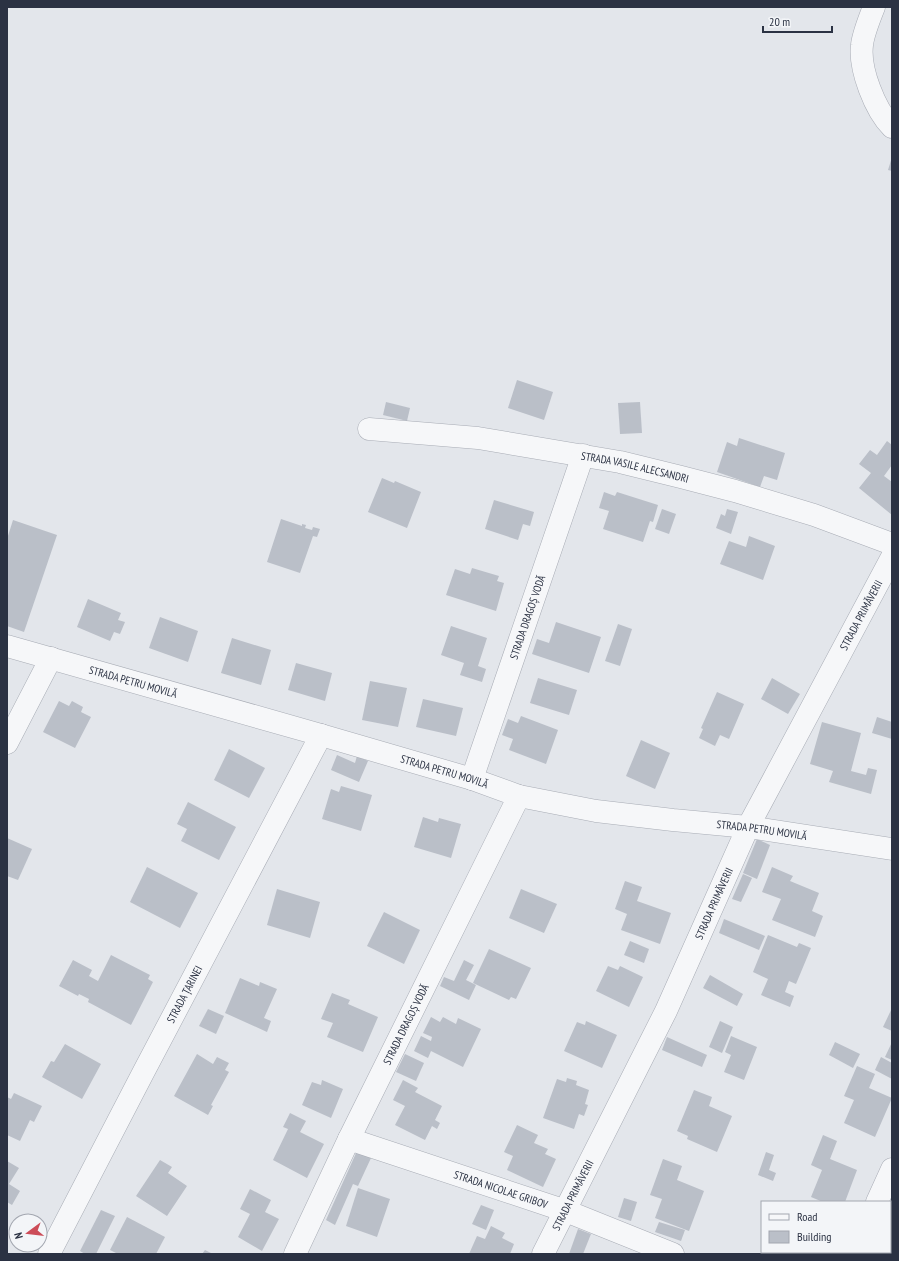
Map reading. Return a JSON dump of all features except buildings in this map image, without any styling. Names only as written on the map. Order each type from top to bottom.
[{"type":"street","points":[[874,7],[862,45],[863,68],[874,99],[892,127]]},
{"type":"street","name":"STRADA VASILE ALECSANDRI","points":[[369,429],[478,438],[620,462],[735,491],[814,515],[892,544]]},
{"type":"street","name":"STRADA DRAGOȘ VODĂ","points":[[472,779],[583,455]]},
{"type":"street","name":"STRADA PRIMĂVERII","points":[[543,1254],[666,1011],[748,827],[892,556]]},
{"type":"street","name":"STRADA PETRU MOVILĂ","points":[[7,646],[472,779],[519,796],[596,811],[748,827],[892,849]]},
{"type":"street","points":[[7,743],[51,658]]},
{"type":"street","name":"STRADA ȚARINEI","points":[[49,1254],[321,735]]},
{"type":"street","name":"STRADA DRAGOȘ VODĂ","points":[[295,1254],[349,1139],[519,796]]},
{"type":"street","name":"STRADA NICOLAE GRIBOV","points":[[349,1139],[566,1211],[673,1254]]},
{"type":"street","points":[[876,1201],[892,1169]]}]
